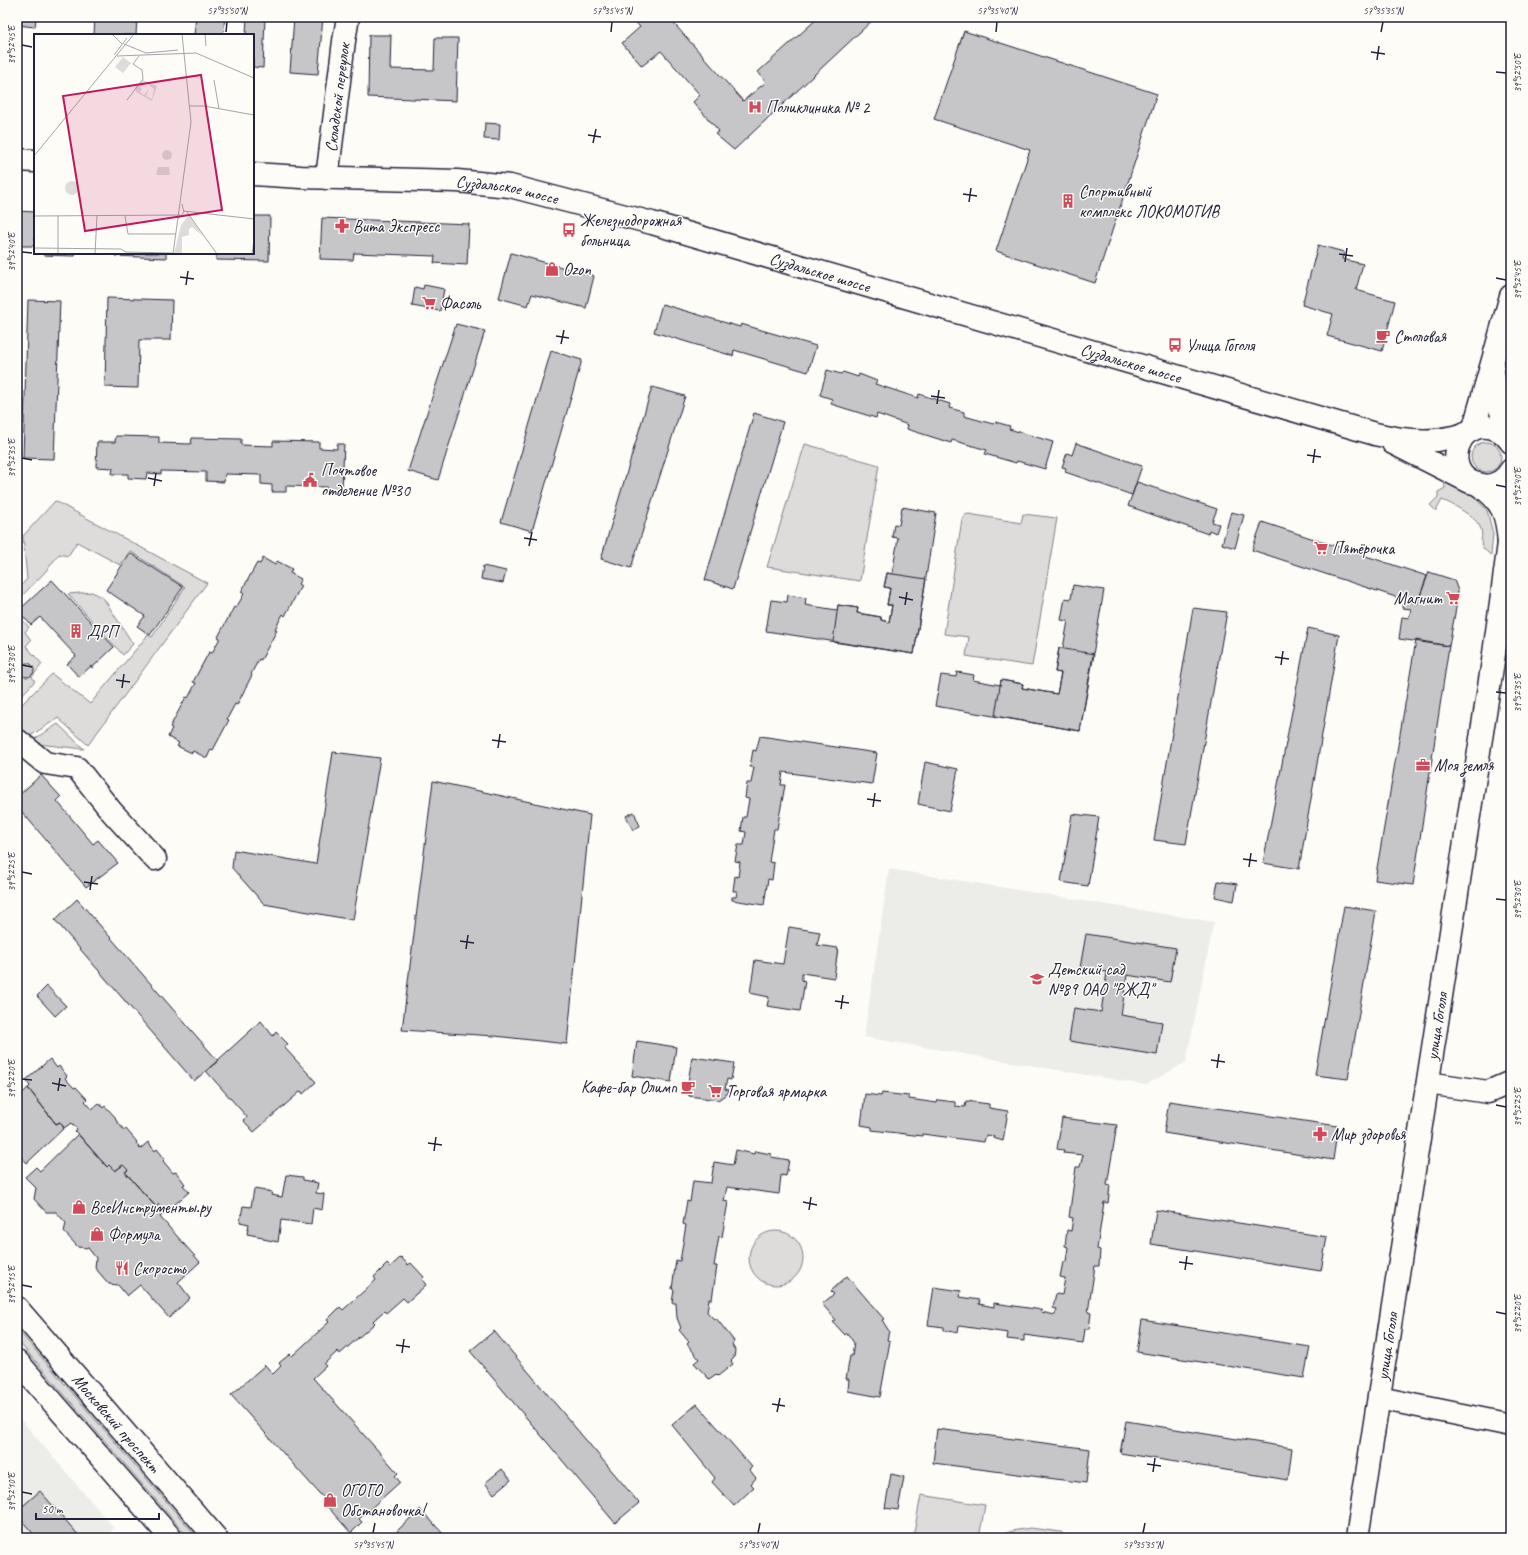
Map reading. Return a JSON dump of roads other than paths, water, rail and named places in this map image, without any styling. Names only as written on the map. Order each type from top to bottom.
[{"type":"main road","name":"Складской переулок","points":[[327,178],[348,17]]},
{"type":"main road","points":[[17,160],[34,161]]},
{"type":"main road","name":"Суздальское шоссе","points":[[254,174],[327,178],[457,181],[510,186],[652,223],[851,280],[1375,434],[1393,438],[1424,441],[1438,440],[1480,427],[1491,427],[1500,431],[1509,440]]},
{"type":"main road","points":[[1510,540],[1502,509],[1495,496],[1460,470],[1456,457],[1458,444],[1471,429],[1495,388],[1502,364],[1511,296]]},
{"type":"main road","points":[[1471,429],[1502,364]]},
{"type":"main road","points":[[1495,388],[1509,440]]},
{"type":"main road","name":"Суздальское шоссе","points":[[1375,434],[1478,484],[1511,492]]},
{"type":"main road","points":[[1478,484],[1494,485],[1502,481],[1511,470]]},
{"type":"main road","name":"улица Гоголя","points":[[1357,1538],[1493,661],[1510,540],[1511,514]]},
{"type":"main road","points":[[17,740],[45,763],[77,768],[112,812],[155,859]]},
{"type":"main road","points":[[1428,1083],[1488,1092],[1511,1082]]},
{"type":"main road","name":"Московский проспект","points":[[17,1308],[216,1538]]},
{"type":"main road","name":"Московский проспект","points":[[17,1361],[171,1538]]},
{"type":"main road","points":[[1379,1398],[1511,1425]]},
{"type":"place","name":"Поликлиника № 2","points":[[755,107]]},
{"type":"place","name":"Спортивный комплекс ЛОКОМОТИВ","points":[[1068,201]]},
{"type":"place","name":"Вита Экспресс","points":[[342,226]]},
{"type":"place","name":"Железнодорожная больница","points":[[569,230]]},
{"type":"place","name":"Ozon","points":[[552,269]]},
{"type":"place","name":"Фасоль","points":[[429,303]]},
{"type":"place","name":"Столовая","points":[[1383,336]]},
{"type":"place","name":"Улица Гоголя","points":[[1175,345]]},
{"type":"place","name":"Почтовое отделение №30","points":[[310,480]]},
{"type":"place","name":"Пятёрочка","points":[[1321,548]]},
{"type":"place","name":"Магнит","points":[[1453,598]]},
{"type":"place","name":"ДРП","points":[[76,631]]},
{"type":"place","name":"Моя земля","points":[[1423,765]]},
{"type":"place","name":"Детский сад №89 ОАО \"РЖД\"","points":[[1037,979]]},
{"type":"place","name":"Кафе-бар Олимп","points":[[688,1087]]},
{"type":"place","name":"Торговая ярмарка","points":[[715,1091]]},
{"type":"place","name":"Мир здоровья","points":[[1320,1134]]},
{"type":"place","name":"ВсеИнструменты.ру","points":[[79,1207]]},
{"type":"place","name":"Формула","points":[[97,1234]]},
{"type":"place","name":"Скорость","points":[[122,1268]]},
{"type":"place","name":"ОГОГО Обстановочка!","points":[[330,1500]]}]
